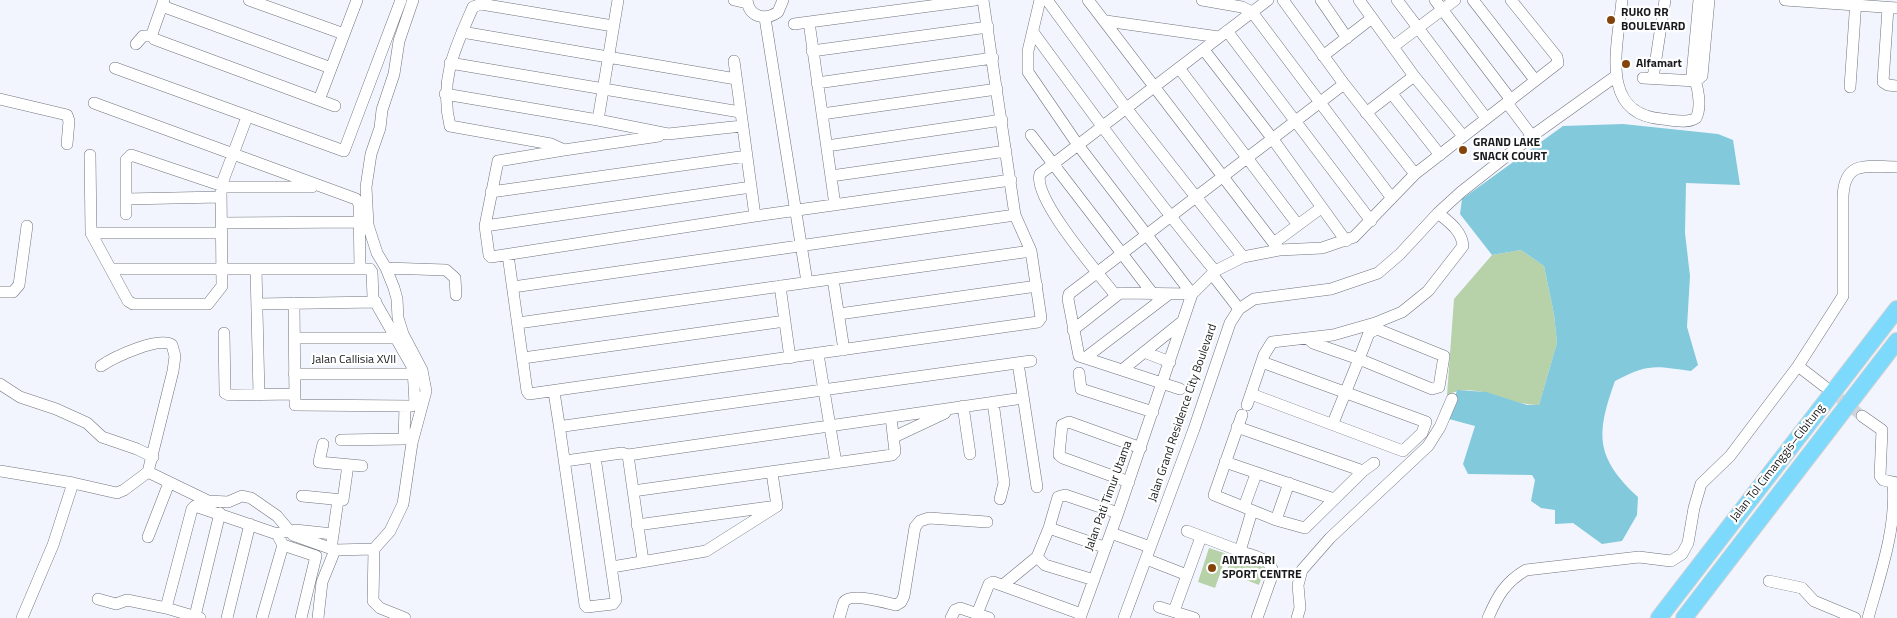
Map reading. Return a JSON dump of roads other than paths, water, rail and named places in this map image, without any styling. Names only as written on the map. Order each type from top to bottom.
[{"type":"highway","name":"Jalan Tol Cimanggis–Cibitung","points":[[1660,618],[1897,309]]},
{"type":"highway","name":"Jalan Tol Cimanggis–Cibitung","points":[[1684,618],[1897,341]]},
{"type":"street","points":[[249,0],[344,34]]},
{"type":"street","points":[[319,100],[356,0]]},
{"type":"street","points":[[115,68],[344,151],[401,0]]},
{"type":"street","points":[[405,618],[380,608],[373,602],[374,549],[390,531],[403,504],[412,444],[426,391],[422,370],[403,334],[398,318],[397,299],[386,268],[376,253],[368,225],[367,173],[394,74],[399,41],[406,14],[413,0]]},
{"type":"street","points":[[598,120],[618,0]]},
{"type":"street","points":[[734,0],[747,1],[750,10],[757,16],[765,18],[778,12],[783,0]]},
{"type":"street","points":[[794,24],[885,6],[975,0]]},
{"type":"street","points":[[508,254],[529,394],[554,392],[1038,322],[1041,318],[1037,286],[1031,251],[1015,215],[983,0]]},
{"type":"street","points":[[1040,0],[1028,51],[1030,77],[1078,145],[1192,294]]},
{"type":"street","points":[[1047,0],[1126,108],[1243,257]]},
{"type":"street","points":[[1088,0],[1106,20],[1277,246]]},
{"type":"street","points":[[1202,0],[1242,7],[1252,12],[1319,104],[1391,197]]},
{"type":"street","points":[[1116,296],[1045,202],[1038,177],[1268,0]]},
{"type":"street","points":[[1283,0],[1344,84],[1415,174]]},
{"type":"street","points":[[1321,0],[1347,38]]},
{"type":"street","points":[[1359,0],[1414,76],[1463,136]]},
{"type":"street","points":[[1397,0],[1486,118]]},
{"type":"street","points":[[1394,46],[1418,28],[1439,5],[1454,0]]},
{"type":"street","points":[[1473,0],[1535,80]]},
{"type":"street","points":[[1073,330],[1122,293],[1192,294],[1213,272],[1243,257],[1277,246],[1322,248],[1358,234],[1391,197],[1415,174],[1556,64],[1558,59],[1511,0]]},
{"type":"street","points":[[1622,0],[1616,76],[1619,91],[1629,107],[1645,118],[1689,121],[1696,118],[1698,110],[1696,81],[1692,75],[1699,0]]},
{"type":"street","points":[[1665,0],[1648,78],[1696,81],[1702,76],[1710,0]]},
{"type":"street","points":[[1785,0],[1855,2],[1893,8],[1883,82],[1888,85],[1897,86]]},
{"type":"street","points":[[564,150],[551,144],[451,127],[445,94],[450,63],[462,32],[473,7],[481,2],[613,26]]},
{"type":"street","points":[[1850,87],[1855,2]]},
{"type":"street","points":[[152,36],[163,3],[331,68]]},
{"type":"street","points":[[1439,5],[1509,101],[1532,136]]},
{"type":"street","points":[[765,18],[807,282]]},
{"type":"street","points":[[1323,56],[1372,18]]},
{"type":"street","points":[[1106,20],[1223,34],[1295,122],[1371,220]]},
{"type":"street","points":[[809,22],[835,204]]},
{"type":"street","points":[[812,51],[988,26]]},
{"type":"street","points":[[462,32],[736,79]]},
{"type":"street","points":[[1033,32],[1239,309],[1254,299],[1331,289],[1372,276],[1400,254],[1438,213],[1532,136],[1616,76]]},
{"type":"street","points":[[136,44],[143,36],[152,36],[154,39],[335,106]]},
{"type":"street","points":[[1204,50],[1272,138],[1346,240]]},
{"type":"street","points":[[818,83],[993,58]]},
{"type":"street","points":[[734,62],[756,216]]},
{"type":"street","points":[[450,63],[740,112]]},
{"type":"street","points":[[1179,68],[1248,156],[1298,225]]},
{"type":"street","points":[[1366,113],[1414,76]]},
{"type":"street","points":[[1180,388],[1085,358],[1077,352],[1068,296],[1344,84]]},
{"type":"street","points":[[822,114],[997,89]]},
{"type":"street","points":[[445,94],[668,134]]},
{"type":"street","points":[[1392,94],[1440,155]]},
{"type":"street","points":[[0,99],[67,115],[69,121],[67,144]]},
{"type":"street","points":[[94,102],[356,199],[359,204],[360,269]]},
{"type":"street","points":[[90,155],[90,233],[128,301],[133,304],[203,304],[211,301],[221,290],[221,192],[247,117]]},
{"type":"street","points":[[827,146],[1002,120]]},
{"type":"street","points":[[742,126],[668,134],[499,160],[485,226],[490,256],[835,204],[1011,180]]},
{"type":"street","points":[[1031,135],[1153,294]]},
{"type":"street","points":[[831,176],[1006,151]]},
{"type":"street","points":[[126,214],[126,160],[131,155],[221,192]]},
{"type":"street","points":[[491,192],[747,156]]},
{"type":"street","points":[[1488,618],[1498,594],[1516,575],[1526,570],[1639,557],[1677,559],[1687,548],[1696,494],[1701,484],[1730,456],[1798,366],[1843,296],[1843,187],[1849,174],[1856,168],[1897,167]]},
{"type":"street","points":[[126,199],[319,186]]},
{"type":"street","points":[[485,226],[751,187]]},
{"type":"street","points":[[1277,246],[1298,225],[1321,208]]},
{"type":"street","points":[[1333,423],[1369,332],[1414,304],[1428,291],[1462,248],[1460,235],[1438,213]]},
{"type":"street","points":[[513,287],[1015,215]]},
{"type":"street","points":[[90,233],[359,222]]},
{"type":"street","points":[[0,292],[13,292],[19,285],[26,226]]},
{"type":"street","points":[[518,323],[1031,251]]},
{"type":"street","points":[[386,268],[446,270],[454,278],[456,295]]},
{"type":"street","points":[[110,269],[372,270],[373,298],[414,374],[415,404],[405,406],[297,406],[294,394],[294,303]]},
{"type":"street","points":[[256,269],[259,395]]},
{"type":"street","points":[[833,279],[844,350]]},
{"type":"street","points":[[780,286],[790,358]]},
{"type":"street","points":[[839,314],[1037,286]]},
{"type":"street","points":[[1085,358],[1170,294]]},
{"type":"street","name":"Jalan Pati Timur Utama","points":[[1080,616],[1141,448],[1192,294]]},
{"type":"street","points":[[257,304],[376,302]]},
{"type":"street","name":"Jalan Grand Residence City Boulevard","points":[[1124,618],[1194,429],[1230,323],[1239,309]]},
{"type":"street","points":[[1122,370],[1184,320]]},
{"type":"street","points":[[523,358],[785,322]]},
{"type":"street","points":[[1306,338],[1432,389],[1439,386],[1444,356],[1376,326],[1333,335],[1306,338],[1272,342],[1262,362],[1214,495],[1276,520],[1305,528],[1363,471],[1374,464]]},
{"type":"street","points":[[224,333],[226,393],[259,395],[294,394]]},
{"type":"street","points":[[294,338],[396,338]]},
{"type":"street","points":[[0,471],[73,483],[117,493],[148,472],[173,372],[175,356],[172,345],[161,342],[113,358],[101,366]]},
{"type":"street","points":[[1144,352],[1170,362]]},
{"type":"street","points":[[818,354],[836,463]]},
{"type":"street","points":[[559,424],[564,426],[1031,361]]},
{"type":"street","points":[[1018,362],[1037,487]]},
{"type":"street","points":[[1247,405],[1333,423],[1403,451],[1422,433],[1426,422],[1262,362]]},
{"type":"street","points":[[1798,366],[1824,386]]},
{"type":"street","points":[[1079,373],[1081,389],[1153,412]]},
{"type":"street","name":"Jalan Callisia XVII","points":[[294,374],[414,374]]},
{"type":"street","points":[[0,384],[20,397],[56,408],[87,423],[102,437],[137,448],[153,457]]},
{"type":"street","points":[[554,392],[586,606],[616,602],[595,457]]},
{"type":"street","points":[[565,461],[622,453],[628,455],[1023,398]]},
{"type":"street","points":[[1297,618],[1300,608],[1298,585],[1302,570],[1330,538],[1428,446],[1440,427],[1452,399]]},
{"type":"street","points":[[993,402],[1004,483],[1000,500]]},
{"type":"street","points":[[341,440],[404,439],[405,406]]},
{"type":"street","points":[[894,437],[959,407]]},
{"type":"street","points":[[959,407],[970,454]]},
{"type":"street","points":[[1862,416],[1882,430],[1879,474],[1883,480],[1895,483],[1895,504],[1891,535],[1868,618]]},
{"type":"street","points":[[633,491],[892,455],[896,452],[890,417]]},
{"type":"street","points":[[1129,482],[1062,458],[1058,449],[1062,425],[1069,422],[1141,448]]},
{"type":"street","points":[[1238,427],[1363,471]]},
{"type":"street","points":[[323,444],[319,462],[362,466]]},
{"type":"street","points":[[628,455],[643,561]]},
{"type":"street","points":[[1225,462],[1334,499]]},
{"type":"street","points":[[302,496],[344,500],[348,465]]},
{"type":"street","points":[[148,472],[217,503],[242,496],[251,498],[276,516],[286,532],[333,550],[374,549]]},
{"type":"street","points":[[772,473],[777,506]]},
{"type":"street","points":[[1240,551],[1256,474]]},
{"type":"street","points":[[22,618],[53,545],[73,483]]},
{"type":"street","points":[[148,537],[169,483]]},
{"type":"street","points":[[1276,520],[1289,483]]},
{"type":"street","points":[[1003,585],[1037,557],[1049,528],[1058,497],[1062,494],[1118,513]]},
{"type":"street","points":[[318,618],[322,582],[333,550],[333,534],[338,500]]},
{"type":"street","points":[[166,608],[190,512],[195,506],[250,524],[286,532],[333,534]]},
{"type":"street","points":[[612,567],[713,548],[777,506]]},
{"type":"street","points":[[637,526],[777,506]]},
{"type":"street","points":[[98,599],[116,604],[127,600],[198,617],[220,513]]},
{"type":"street","points":[[839,618],[844,602],[848,598],[856,597],[896,605],[901,602],[904,596],[913,533],[920,521],[929,518],[987,522]]},
{"type":"street","points":[[227,618],[250,524]]},
{"type":"street","points":[[1049,528],[1104,547]]},
{"type":"street","points":[[1187,531],[1269,562],[1273,567],[1273,573],[1257,618]]},
{"type":"street","points":[[262,618],[286,532]]},
{"type":"street","points":[[1111,533],[1150,547]]},
{"type":"street","points":[[1174,611],[1202,537]]},
{"type":"street","points":[[282,545],[314,553],[316,556],[301,618]]},
{"type":"street","points":[[1037,557],[1045,565],[1094,580]]},
{"type":"street","points":[[1146,559],[1187,575]]},
{"type":"street","points":[[1769,581],[1802,588],[1814,601],[1855,618]]},
{"type":"street","points":[[977,614],[989,584],[994,582],[1080,616]]},
{"type":"street","points":[[1160,607],[1194,618]]},
{"type":"street","points":[[951,618],[958,608],[989,618]]},
{"type":"water","points":[[1623,124],[1718,134],[1733,140],[1740,185],[1686,183],[1685,233],[1690,276],[1687,327],[1698,365],[1691,371],[1652,367],[1636,371],[1615,381],[1605,416],[1603,444],[1607,457],[1614,469],[1624,483],[1638,497],[1637,515],[1622,541],[1602,544],[1573,523],[1555,524],[1555,510],[1541,508],[1531,501],[1535,480],[1532,475],[1468,474],[1463,464],[1475,426],[1449,419],[1457,390],[1486,392],[1527,405],[1539,405],[1557,343],[1554,314],[1544,266],[1521,250],[1492,255],[1460,214],[1462,199],[1563,126]]},
{"type":"tunnel","points":[[1827,388],[1862,416]]},
{"type":"place","name":"RUKO RR BOULEVARD","points":[[1611,20]]},
{"type":"place","name":"Alfamart","points":[[1626,64]]},
{"type":"place","name":"GRAND LAKE SNACK COURT","points":[[1463,150]]},
{"type":"place","name":"ANTASARI SPORT CENTRE","points":[[1212,568]]}]
